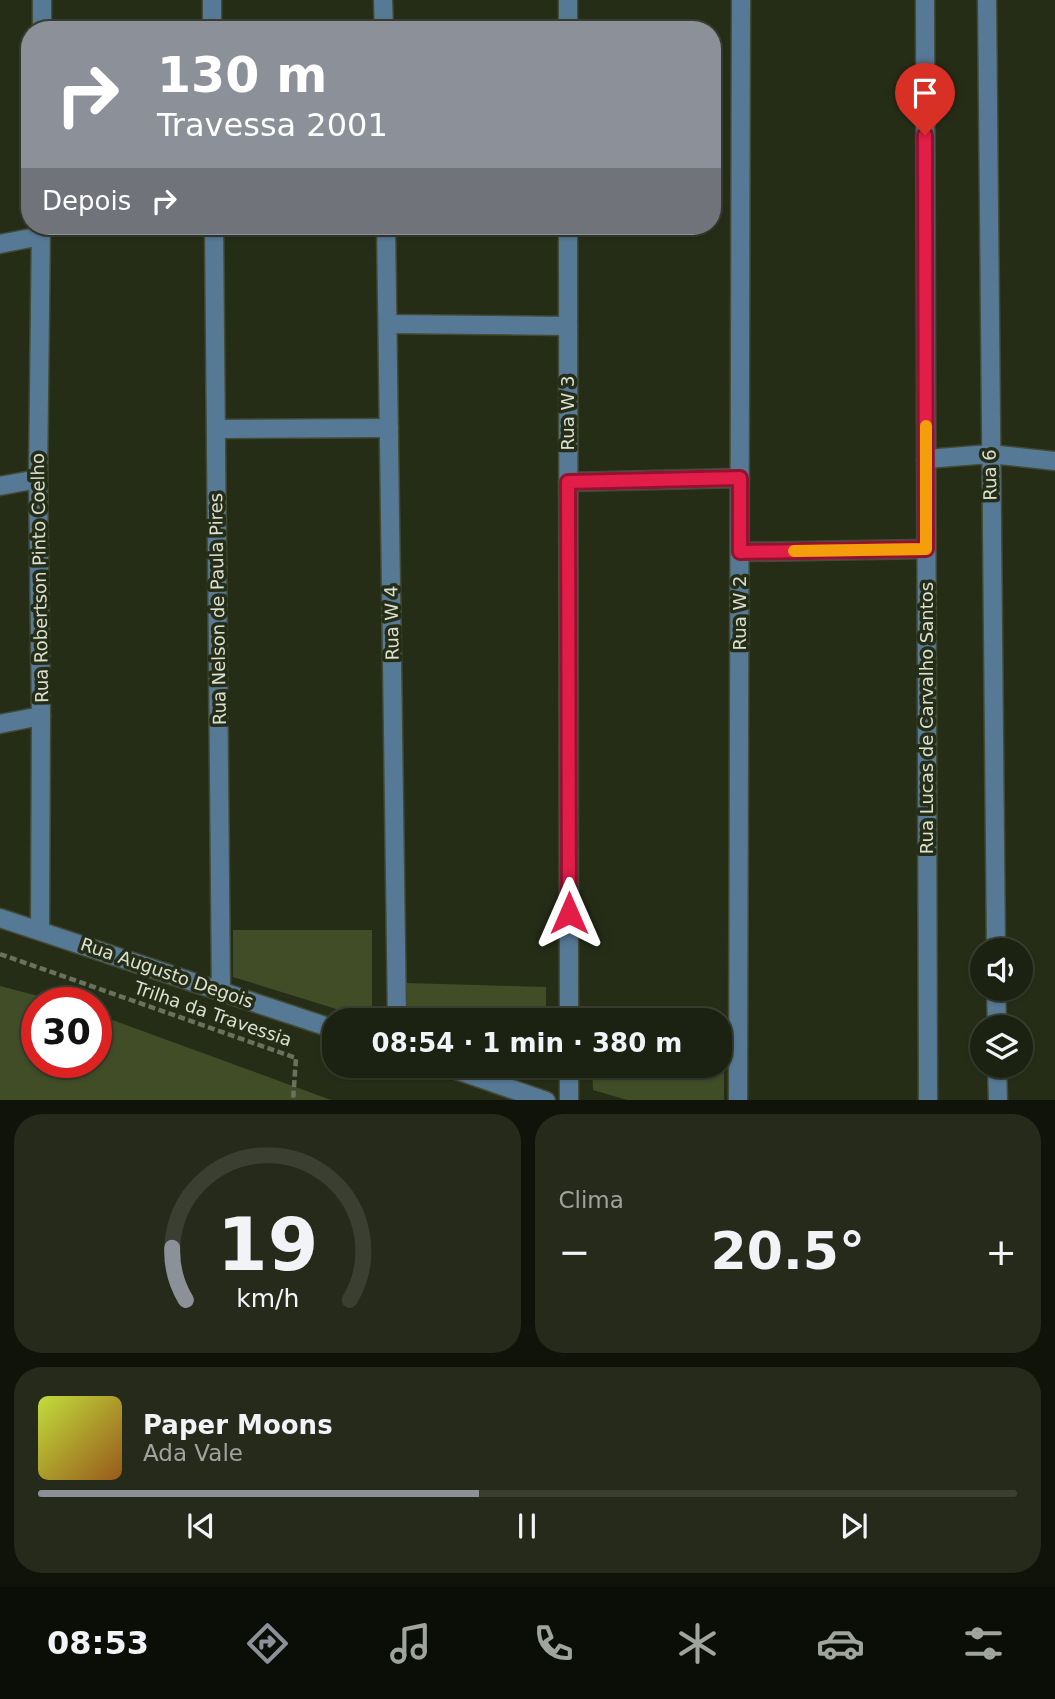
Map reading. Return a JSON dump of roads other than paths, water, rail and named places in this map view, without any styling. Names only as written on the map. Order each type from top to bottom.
[{"type":"street","points":[[42,0],[42,21]]},
{"type":"street","points":[[212,0],[212,21]]},
{"type":"street","points":[[383,0],[384,21]]},
{"type":"street","points":[[568,0],[568,21]]},
{"type":"street","name":"Rua W 2","points":[[738,1100],[741,0]]},
{"type":"street","name":"Rua Lucas de Carvalho Santos","points":[[925,0],[928,1100]]},
{"type":"street","name":"Rua 6","points":[[987,0],[996,938]]},
{"type":"street","points":[[0,244],[28,235]]},
{"type":"street","name":"Rua Robertson Pinto Coelho","points":[[40,930],[38,479],[41,235]]},
{"type":"street","name":"Rua Nelson de Paula Pires","points":[[214,235],[221,992]]},
{"type":"street","name":"Rua W 4","points":[[386,235],[397,1008]]},
{"type":"street","name":"Rua W 3","points":[[568,235],[569,1008]]},
{"type":"street","points":[[388,324],[568,326]]},
{"type":"street","points":[[216,429],[389,428]]},
{"type":"street","points":[[926,459],[990,454],[1055,461]]},
{"type":"street","points":[[568,482],[740,478]]},
{"type":"street","points":[[0,486],[38,479]]},
{"type":"street","points":[[740,552],[926,549]]},
{"type":"street","points":[[0,724],[41,716]]},
{"type":"street","name":"Rua Augusto Degois","points":[[0,918],[322,1025]]},
{"type":"street","points":[[480,1078],[543,1100]]},
{"type":"street","points":[[569,1078],[569,1100]]},
{"type":"street","points":[[998,1078],[998,1100]]}]
